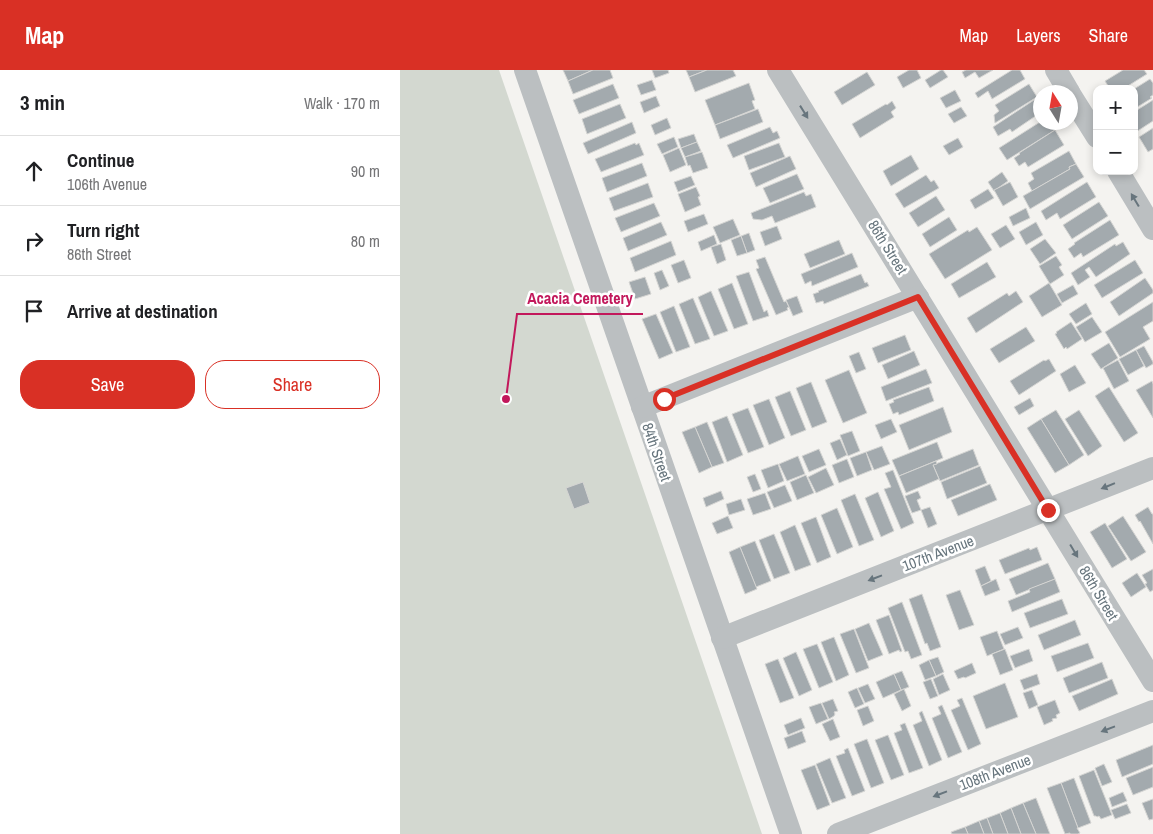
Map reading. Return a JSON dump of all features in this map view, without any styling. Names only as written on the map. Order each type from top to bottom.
[{"type":"street","name":"84th Street","points":[[525,70],[791,834]]},
{"type":"street","name":"86th Street","points":[[778,70],[1153,681]]},
{"type":"street","points":[[1056,70],[1065,85]]},
{"type":"street","points":[[1078,106],[1093,130]]},
{"type":"street","points":[[1120,175],[1153,229]]},
{"type":"street","points":[[642,408],[918,297]]},
{"type":"street","name":"107th Avenue","points":[[722,638],[1153,468]]},
{"type":"street","name":"108th Avenue","points":[[838,834],[1153,711]]},
{"type":"shaded area","points":[[400,70],[499,70],[762,834],[400,834]]},
{"type":"building","points":[[563,70],[593,70],[568,81]]},
{"type":"building","points":[[593,70],[610,70],[613,78],[573,94],[568,81]]},
{"type":"building","points":[[652,70],[668,70],[669,73],[655,78]]},
{"type":"building","points":[[686,70],[707,70],[689,77]]},
{"type":"building","points":[[707,70],[733,70],[736,76],[695,92],[689,77]]},
{"type":"building","points":[[909,70],[917,70],[921,78],[903,88],[897,77]]},
{"type":"building","points":[[941,70],[948,77],[930,88],[925,80]]},
{"type":"building","points":[[966,70],[993,70],[979,78],[975,72],[965,78],[962,72]]},
{"type":"building","points":[[1012,70],[1020,70],[1025,79],[992,99],[988,91],[978,98],[975,93]]},
{"type":"building","points":[[1123,70],[1144,70],[1147,74],[1129,85],[1108,85],[1105,81]]},
{"type":"building","points":[[867,72],[875,85],[842,105],[834,92]]},
{"type":"building","points":[[1150,79],[1153,83],[1153,95],[1150,97],[1152,98],[1138,107],[1138,86]]},
{"type":"building","points":[[652,80],[656,90],[641,95],[637,85]]},
{"type":"building","points":[[749,83],[755,100],[752,101],[755,109],[715,125],[705,100]]},
{"type":"building","points":[[613,84],[619,98],[579,114],[573,100]]},
{"type":"building","points":[[1029,84],[1033,90],[1033,99],[995,123],[994,115],[999,111],[995,105]]},
{"type":"building","points":[[955,90],[961,101],[946,108],[940,98]]},
{"type":"building","points":[[656,96],[660,106],[644,113],[640,102]]},
{"type":"building","points":[[1153,100],[1153,121],[1138,131],[1138,130],[1138,109]]},
{"type":"building","points":[[892,101],[896,108],[891,112],[894,117],[860,138],[852,124]]},
{"type":"building","points":[[1033,101],[1033,118],[1012,132],[1010,129],[998,136],[993,127]]},
{"type":"building","points":[[620,104],[626,118],[587,134],[582,119]]},
{"type":"building","points":[[961,107],[967,116],[954,123],[948,114]]},
{"type":"building","points":[[758,109],[763,122],[720,139],[715,125]]},
{"type":"building","points":[[667,118],[671,128],[655,135],[651,125]]},
{"type":"building","points":[[632,122],[636,133],[588,154],[583,143]]},
{"type":"building","points":[[1033,126],[1033,130],[1054,130],[1007,160],[999,148]]},
{"type":"building","points":[[770,127],[773,133],[777,131],[780,138],[733,158],[727,145]]},
{"type":"building","points":[[1153,128],[1153,149],[1148,152],[1139,137]]},
{"type":"building","points":[[1055,130],[1064,145],[1028,167],[1025,162],[1019,166],[1014,158]]},
{"type":"building","points":[[694,134],[697,142],[681,148],[678,139]]},
{"type":"building","points":[[674,137],[678,147],[662,154],[657,144]]},
{"type":"building","points":[[958,138],[963,147],[949,155],[943,146]]},
{"type":"building","points":[[697,142],[701,151],[685,157],[681,148]]},
{"type":"building","points":[[635,143],[636,145],[639,143],[644,155],[601,172],[595,159]]},
{"type":"building","points":[[779,143],[785,157],[749,170],[744,156]]},
{"type":"building","points":[[679,148],[686,165],[670,172],[663,155]]},
{"type":"building","points":[[1069,151],[1076,164],[1032,191],[1028,183],[1034,179],[1031,173]]},
{"type":"building","points":[[702,152],[708,168],[693,173],[685,157]]},
{"type":"building","points":[[911,155],[919,169],[891,186],[883,171]]},
{"type":"building","points":[[790,156],[796,169],[756,187],[750,173]]},
{"type":"building","points":[[642,163],[647,176],[607,192],[602,178]]},
{"type":"building","points":[[1076,164],[1084,177],[1030,209],[1023,196]]},
{"type":"building","points":[[1002,172],[1008,181],[994,191],[988,182]]},
{"type":"building","points":[[797,174],[804,189],[770,203],[763,188]]},
{"type":"building","points":[[926,175],[931,182],[934,180],[939,188],[904,208],[895,194]]},
{"type":"building","points":[[691,176],[695,185],[678,192],[674,182]]},
{"type":"building","points":[[1010,182],[1018,197],[1003,206],[994,190]]},
{"type":"building","points":[[1087,182],[1096,197],[1060,219],[1057,213],[1046,220],[1041,211]]},
{"type":"building","points":[[648,183],[653,197],[614,211],[609,198]]},
{"type":"building","points":[[696,187],[701,205],[685,212],[678,194]]},
{"type":"building","points":[[988,189],[994,198],[975,209],[970,200]]},
{"type":"building","points":[[804,192],[806,196],[811,194],[816,207],[775,223],[772,216],[762,220],[753,219],[751,213]]},
{"type":"building","points":[[936,196],[945,210],[918,227],[909,213]]},
{"type":"building","points":[[1099,202],[1108,216],[1072,239],[1063,225]]},
{"type":"building","points":[[654,203],[660,216],[621,232],[615,218]]},
{"type":"building","points":[[1026,208],[1030,218],[1013,226],[1009,217]]},
{"type":"building","points":[[704,214],[708,224],[688,232],[684,221]]},
{"type":"building","points":[[949,217],[957,230],[930,247],[922,234]]},
{"type":"building","points":[[733,219],[740,235],[720,243],[713,227]]},
{"type":"building","points":[[1110,220],[1119,235],[1083,257],[1081,253],[1074,258],[1068,249],[1074,243]]},
{"type":"building","points":[[661,222],[667,235],[628,251],[623,238]]},
{"type":"building","points":[[1036,222],[1043,235],[1026,245],[1019,232]]},
{"type":"building","points":[[1006,225],[1015,239],[1000,248],[991,234]]},
{"type":"building","points":[[777,226],[782,239],[765,246],[760,232]]},
{"type":"building","points":[[977,227],[992,250],[945,279],[929,254],[968,230],[969,232]]},
{"type":"building","points":[[749,233],[755,250],[747,253],[741,236]]},
{"type":"building","points":[[714,235],[717,244],[701,251],[698,242]]},
{"type":"building","points":[[741,236],[747,253],[737,256],[731,240]]},
{"type":"building","points":[[1045,239],[1056,253],[1040,264],[1030,249]]},
{"type":"building","points":[[839,240],[845,254],[810,268],[804,254]]},
{"type":"building","points":[[671,241],[676,255],[635,272],[630,258]]},
{"type":"building","points":[[1123,242],[1130,254],[1096,277],[1089,267],[1085,270],[1090,277],[1078,285],[1071,273],[1115,244],[1116,246]]},
{"type":"building","points":[[721,244],[726,260],[717,264],[711,247]]},
{"type":"building","points":[[852,253],[858,267],[812,286],[811,281],[805,284],[801,274]]},
{"type":"building","points":[[1056,256],[1062,265],[1059,267],[1064,275],[1050,284],[1039,266]]},
{"type":"building","points":[[765,257],[784,302],[786,301],[789,307],[787,308],[788,310],[776,315],[756,269],[759,268],[756,260]]},
{"type":"building","points":[[684,260],[691,278],[678,283],[671,265]]},
{"type":"building","points":[[1135,260],[1143,273],[1102,298],[1094,285]]},
{"type":"building","points":[[987,262],[996,277],[959,298],[951,284]]},
{"type":"building","points":[[662,270],[669,286],[660,290],[654,273]]},
{"type":"building","points":[[749,272],[764,312],[767,310],[769,316],[753,321],[736,276]]},
{"type":"building","points":[[861,274],[865,283],[867,282],[869,286],[824,304],[823,301],[816,303],[813,294]]},
{"type":"building","points":[[645,277],[651,294],[635,299],[629,282]]},
{"type":"building","points":[[1145,278],[1153,293],[1119,316],[1110,302]]},
{"type":"building","points":[[732,283],[748,324],[734,329],[718,289]]},
{"type":"building","points":[[1049,283],[1062,305],[1042,317],[1029,296]]},
{"type":"building","points":[[1073,285],[1078,294],[1062,303],[1057,294]]},
{"type":"building","points":[[711,291],[728,331],[714,336],[698,297]]},
{"type":"building","points":[[1016,291],[1023,302],[976,333],[967,318],[1007,293],[1009,296]]},
{"type":"building","points":[[797,296],[803,312],[793,316],[786,300]]},
{"type":"building","points":[[693,298],[710,339],[695,344],[679,304]]},
{"type":"building","points":[[1153,302],[1153,321],[1143,327],[1150,339],[1120,357],[1105,332]]},
{"type":"building","points":[[1086,303],[1092,314],[1076,324],[1069,314]]},
{"type":"building","points":[[674,306],[690,347],[676,352],[660,312]]},
{"type":"building","points":[[656,314],[673,353],[659,359],[642,319]]},
{"type":"building","points":[[1092,317],[1102,332],[1085,342],[1076,327]]},
{"type":"building","points":[[1071,322],[1082,339],[1064,349],[1055,334]]},
{"type":"building","points":[[1026,327],[1035,341],[999,363],[990,349]]},
{"type":"building","points":[[905,335],[911,350],[878,363],[872,348]]},
{"type":"building","points":[[1109,343],[1118,358],[1101,369],[1091,354]]},
{"type":"building","points":[[1144,346],[1153,362],[1153,364],[1146,368],[1136,350]]},
{"type":"building","points":[[1136,350],[1144,366],[1128,375],[1119,359]]},
{"type":"building","points":[[914,351],[920,365],[888,379],[882,365]]},
{"type":"building","points":[[859,352],[866,369],[856,373],[849,356]]},
{"type":"building","points":[[1049,359],[1056,371],[1019,395],[1010,381],[1044,360]]},
{"type":"building","points":[[1118,360],[1129,381],[1114,389],[1103,368]]},
{"type":"building","points":[[1075,365],[1086,383],[1069,392],[1060,374]]},
{"type":"building","points":[[926,369],[932,383],[886,401],[881,387]]},
{"type":"building","points":[[849,370],[867,413],[843,423],[825,380]]},
{"type":"building","points":[[1152,381],[1153,384],[1153,418],[1136,390]]},
{"type":"building","points":[[811,382],[827,422],[812,428],[796,388]]},
{"type":"building","points":[[929,387],[934,401],[899,415],[898,412],[893,414],[889,404],[894,402],[893,400]]},
{"type":"building","points":[[1109,387],[1138,433],[1124,442],[1095,396]]},
{"type":"building","points":[[790,391],[806,430],[791,436],[775,397]]},
{"type":"building","points":[[1030,398],[1034,406],[1019,415],[1014,407]]},
{"type":"building","points":[[769,399],[785,438],[769,445],[753,405]]},
{"type":"building","points":[[943,407],[952,432],[909,450],[899,425]]},
{"type":"building","points":[[748,408],[764,447],[748,453],[732,414]]},
{"type":"building","points":[[1056,410],[1084,455],[1069,465],[1041,419]]},
{"type":"building","points":[[1079,410],[1102,446],[1088,456],[1065,419]]},
{"type":"building","points":[[727,416],[743,455],[727,462],[712,422]]},
{"type":"building","points":[[891,419],[897,432],[881,439],[875,425]]},
{"type":"building","points":[[1041,419],[1069,465],[1055,473],[1027,428]]},
{"type":"building","points":[[707,422],[724,463],[712,467],[695,427]]},
{"type":"building","points":[[695,427],[712,467],[699,473],[682,432]]},
{"type":"building","points":[[852,431],[860,451],[848,456],[840,435]]},
{"type":"building","points":[[840,439],[847,455],[837,460],[830,443]]},
{"type":"building","points":[[937,442],[943,458],[899,476],[892,460]]},
{"type":"building","points":[[882,446],[890,464],[874,470],[866,452]]},
{"type":"building","points":[[819,449],[826,465],[809,472],[802,456]]},
{"type":"building","points":[[973,449],[979,465],[940,481],[933,465]]},
{"type":"building","points":[[866,452],[872,470],[857,476],[850,458]]},
{"type":"building","points":[[798,456],[805,474],[787,481],[779,464]]},
{"type":"building","points":[[847,459],[854,477],[839,483],[832,465]]},
{"type":"building","points":[[936,461],[937,464],[933,465],[939,479],[906,493],[899,476]]},
{"type":"building","points":[[778,464],[784,481],[768,488],[761,470]]},
{"type":"building","points":[[980,466],[987,483],[947,499],[941,482]]},
{"type":"building","points":[[826,468],[834,485],[816,493],[808,477]]},
{"type":"building","points":[[893,470],[914,523],[901,529],[884,489],[891,487],[885,473]]},
{"type":"building","points":[[755,474],[761,489],[753,492],[747,477]]},
{"type":"building","points":[[806,475],[814,493],[797,500],[790,482]]},
{"type":"building","points":[[583,482],[590,503],[574,509],[566,488]]},
{"type":"building","points":[[990,484],[997,500],[958,516],[951,500]]},
{"type":"building","points":[[785,485],[792,501],[774,508],[767,492]]},
{"type":"building","points":[[721,491],[724,499],[706,507],[703,498]]},
{"type":"building","points":[[918,491],[921,498],[917,500],[921,510],[912,513],[905,496]]},
{"type":"building","points":[[878,492],[894,531],[881,537],[865,498]]},
{"type":"building","points":[[765,493],[771,509],[753,515],[747,499]]},
{"type":"building","points":[[855,494],[874,540],[859,546],[841,500]]},
{"type":"building","points":[[741,499],[745,510],[729,515],[726,504]]},
{"type":"building","points":[[930,507],[937,524],[928,528],[921,510]]},
{"type":"building","points":[[1148,507],[1153,514],[1153,544],[1135,515]]},
{"type":"building","points":[[837,508],[853,547],[837,554],[821,515]]},
{"type":"building","points":[[728,516],[733,528],[717,534],[712,523]]},
{"type":"building","points":[[1123,516],[1146,552],[1131,561],[1108,526]]},
{"type":"building","points":[[816,517],[831,557],[817,563],[801,523]]},
{"type":"building","points":[[1105,523],[1127,559],[1112,568],[1090,532]]},
{"type":"building","points":[[795,525],[811,565],[795,571],[780,532]]},
{"type":"building","points":[[774,534],[790,573],[774,579],[759,540]]},
{"type":"building","points":[[755,541],[771,581],[756,587],[740,547]]},
{"type":"building","points":[[740,547],[757,589],[745,594],[729,552]]},
{"type":"building","points":[[1037,547],[1042,560],[1005,574],[999,560],[1029,548],[1030,550]]},
{"type":"building","points":[[1048,563],[1055,579],[1016,595],[1009,579]]},
{"type":"building","points":[[985,566],[991,581],[981,586],[975,570]]},
{"type":"building","points":[[1153,569],[1153,590],[1150,592],[1142,575]]},
{"type":"building","points":[[1137,573],[1146,587],[1131,597],[1122,583]]},
{"type":"building","points":[[996,579],[1000,590],[985,596],[981,586]]},
{"type":"building","points":[[1055,579],[1060,592],[1012,612],[1008,601],[1030,592],[1029,589]]},
{"type":"building","points":[[960,590],[974,625],[959,630],[946,595]]},
{"type":"building","points":[[922,594],[941,647],[930,651],[927,643],[925,644],[909,599]]},
{"type":"building","points":[[1062,599],[1068,614],[1030,628],[1024,613]]},
{"type":"building","points":[[902,602],[922,655],[911,659],[908,651],[905,652],[888,608]]},
{"type":"building","points":[[889,615],[902,651],[900,652],[899,650],[889,654],[876,620]]},
{"type":"building","points":[[1075,620],[1081,635],[1044,650],[1038,635]]},
{"type":"building","points":[[869,623],[883,655],[868,661],[855,629]]},
{"type":"building","points":[[1018,627],[1023,638],[1005,645],[1000,634]]},
{"type":"building","points":[[854,629],[869,668],[856,673],[840,634]]},
{"type":"building","points":[[997,631],[1004,649],[987,656],[980,637]]},
{"type":"building","points":[[834,637],[849,675],[836,681],[821,642]]},
{"type":"building","points":[[1088,643],[1094,658],[1057,672],[1051,656]]},
{"type":"building","points":[[817,644],[833,682],[819,688],[803,649]]},
{"type":"building","points":[[1005,649],[1013,670],[1000,675],[992,654]]},
{"type":"building","points":[[1029,649],[1033,661],[1015,668],[1010,656]]},
{"type":"building","points":[[796,652],[812,690],[799,696],[783,658]]},
{"type":"building","points":[[938,657],[944,672],[936,676],[929,660]]},
{"type":"building","points":[[778,659],[794,698],[780,703],[765,664]]},
{"type":"building","points":[[929,660],[936,676],[925,680],[919,665]]},
{"type":"building","points":[[1102,662],[1108,678],[1069,693],[1063,678]]},
{"type":"building","points":[[972,663],[976,673],[958,679],[954,671]]},
{"type":"building","points":[[902,671],[909,687],[901,690],[894,674]]},
{"type":"building","points":[[894,674],[901,690],[883,698],[876,682]]},
{"type":"building","points":[[943,674],[950,690],[939,695],[933,679]]},
{"type":"building","points":[[1037,674],[1040,684],[1024,690],[1020,680]]},
{"type":"building","points":[[931,679],[938,696],[930,699],[923,682]]},
{"type":"building","points":[[1112,679],[1118,694],[1079,711],[1072,696]]},
{"type":"building","points":[[1005,683],[1018,717],[986,729],[973,696]]},
{"type":"building","points":[[868,684],[875,699],[865,703],[858,688]]},
{"type":"building","points":[[857,688],[864,704],[855,708],[848,692]]},
{"type":"building","points":[[904,689],[911,706],[902,711],[894,694]]},
{"type":"building","points":[[1032,690],[1038,705],[1029,709],[1023,693]]},
{"type":"building","points":[[962,698],[981,744],[968,750],[951,710],[960,706],[957,700]]},
{"type":"building","points":[[833,699],[838,711],[834,712],[834,716],[829,719],[822,703]]},
{"type":"building","points":[[1055,700],[1060,713],[1056,715],[1057,718],[1052,719],[1053,721],[1044,725],[1037,707]]},
{"type":"building","points":[[821,703],[828,719],[816,724],[809,707]]},
{"type":"building","points":[[942,705],[962,752],[948,758],[932,718],[941,714],[938,707]]},
{"type":"building","points":[[868,706],[874,721],[863,726],[857,710]]},
{"type":"building","points":[[922,711],[942,760],[929,766],[913,725],[922,721],[919,713]]},
{"type":"building","points":[[801,718],[805,728],[788,735],[784,725]]},
{"type":"building","points":[[833,719],[840,737],[830,741],[822,724]]},
{"type":"building","points":[[905,723],[923,768],[909,773],[894,733],[902,730],[900,725]]},
{"type":"building","points":[[802,731],[806,742],[788,749],[784,738]]},
{"type":"building","points":[[888,735],[904,775],[891,780],[875,740]]},
{"type":"building","points":[[867,739],[884,783],[871,788],[854,744]]},
{"type":"building","points":[[1153,745],[1153,764],[1122,777],[1116,760]]},
{"type":"building","points":[[848,748],[865,791],[852,796],[836,756],[845,753],[844,750]]},
{"type":"building","points":[[830,758],[846,798],[832,803],[816,764]]},
{"type":"building","points":[[1104,764],[1112,782],[1102,786],[1095,768]]},
{"type":"building","points":[[815,765],[830,805],[817,810],[801,770]]},
{"type":"building","points":[[1153,767],[1153,787],[1133,795],[1126,778]]},
{"type":"building","points":[[1094,770],[1112,815],[1101,819],[1099,816],[1094,816],[1079,776]]},
{"type":"building","points":[[1074,778],[1091,823],[1078,828],[1061,783]]},
{"type":"building","points":[[1061,783],[1080,833],[1078,834],[1065,834],[1047,788]]},
{"type":"building","points":[[1123,792],[1127,801],[1112,807],[1109,798]]},
{"type":"building","points":[[1036,798],[1050,834],[1036,834],[1023,803]]},
{"type":"building","points":[[1153,799],[1153,819],[1149,820],[1142,803]]},
{"type":"building","points":[[1023,803],[1036,834],[1021,834],[1011,808]]},
{"type":"building","points":[[1127,804],[1131,813],[1115,819],[1111,810]]},
{"type":"building","points":[[1011,808],[1021,834],[1008,834],[1000,813]]},
{"type":"building","points":[[1000,813],[1008,834],[993,834],[987,818]]},
{"type":"building","points":[[987,818],[993,834],[984,834],[979,821]]},
{"type":"building","points":[[979,821],[984,834],[968,834],[965,827]]},
{"type":"building","points":[[965,827],[968,834],[952,834],[951,832]]},
{"type":"place","name":"Acacia Cemetery","points":[[506,399]]},
{"type":"route","points":[[664,399],[918,297],[1048,510]]}]
